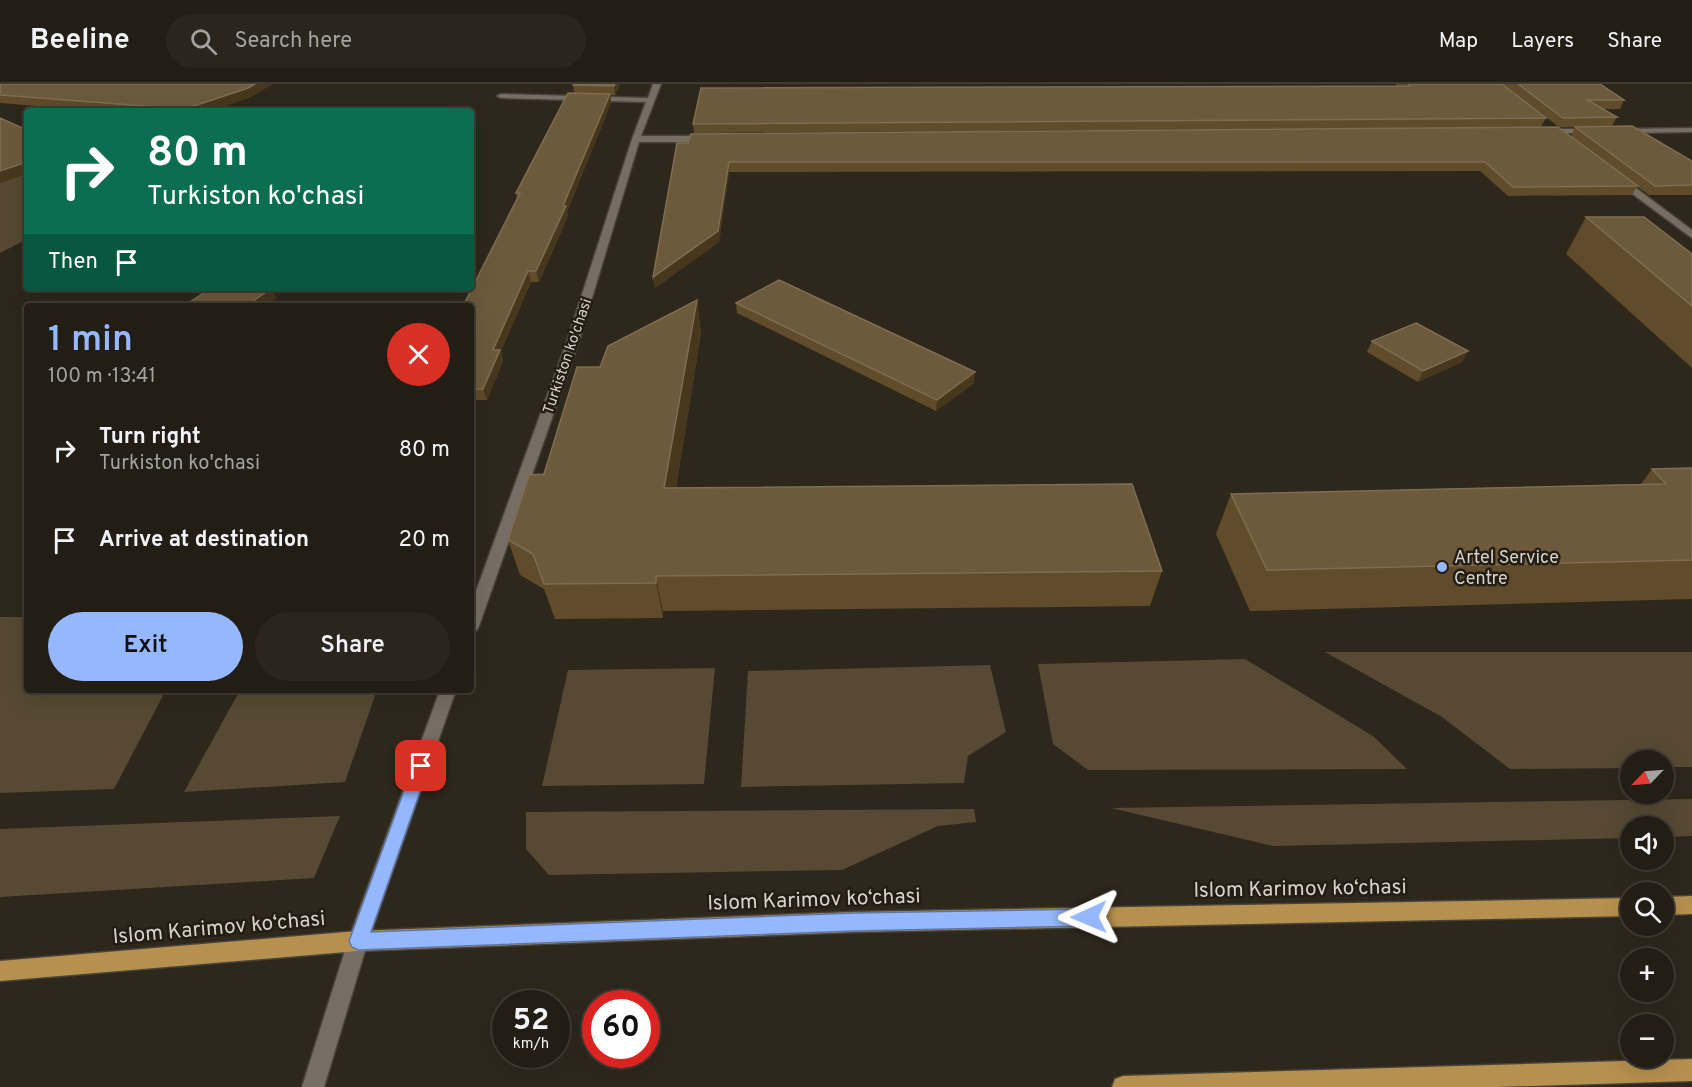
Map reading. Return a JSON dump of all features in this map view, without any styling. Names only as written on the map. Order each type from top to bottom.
[{"type":"main road","points":[[1674,906],[1692,905]]},
{"type":"main road","name":"Islom Karimov ko‘chasi","points":[[0,971],[358,941],[854,922],[1620,907]]},
{"type":"main road","points":[[1123,1087],[1692,1070]]},
{"type":"street","name":"Turkiston ko'chasi","points":[[474,618],[573,341],[636,140],[657,84]]},
{"type":"street","points":[[501,96],[651,100]]},
{"type":"street","points":[[1546,125],[1564,138]]},
{"type":"street","points":[[1612,131],[1692,130]]},
{"type":"street","points":[[1531,132],[1601,131]]},
{"type":"street","points":[[636,140],[720,139]]},
{"type":"street","points":[[1610,173],[1692,235]]},
{"type":"street","points":[[313,1087],[358,941],[447,693]]},
{"type":"shaded area","points":[[0,128],[24,132],[24,241],[0,253]]},
{"type":"shaded area","points":[[0,617],[24,617],[24,693],[164,693],[114,789],[0,793]]},
{"type":"shaded area","points":[[1325,652],[1692,652],[1692,767],[1674,767],[1674,750],[1620,750],[1620,768],[1510,769],[1442,717]]},
{"type":"shaded area","points":[[1245,659],[1373,736],[1407,769],[1088,770],[1053,744],[1038,664]]},
{"type":"shaded area","points":[[990,665],[1006,732],[968,756],[964,783],[741,787],[748,671]]},
{"type":"shaded area","points":[[715,668],[704,784],[542,786],[568,670]]},
{"type":"shaded area","points":[[238,693],[376,693],[345,782],[184,792]]},
{"type":"shaded area","points":[[1674,799],[1692,799],[1692,836],[1674,837],[1674,816],[1620,816],[1620,838],[1273,846],[1111,808],[1620,800],[1620,804],[1674,804]]},
{"type":"shaded area","points":[[974,809],[976,822],[938,826],[842,870],[549,875],[526,849],[526,812]]},
{"type":"shaded area","points":[[340,816],[314,878],[0,897],[0,829]]},
{"type":"building","points":[[0,84],[255,84],[188,108],[0,95]]},
{"type":"building","points":[[573,84],[615,84],[614,86]]},
{"type":"building","points":[[1408,84],[1502,84],[1546,118],[693,124],[701,88],[1410,86]]},
{"type":"building","points":[[1518,84],[1600,84],[1624,100],[1587,100],[1617,117],[1563,118]]},
{"type":"building","points":[[568,93],[610,94],[563,206],[566,206],[536,271],[528,271],[493,350],[500,350],[483,389],[474,389],[474,303],[462,303],[471,291],[474,291],[474,284],[520,193],[516,193]]},
{"type":"building","points":[[0,118],[24,129],[24,163],[0,171]]},
{"type":"building","points":[[1632,126],[1692,161],[1692,185],[1655,186],[1575,127]]},
{"type":"building","points":[[1558,127],[1638,186],[1513,187],[1485,162],[729,162],[718,231],[653,277],[677,143],[688,143],[691,134]]},
{"type":"building","points":[[1586,217],[1644,217],[1692,254],[1692,306]]},
{"type":"building","points":[[779,280],[975,372],[937,400],[736,303]]},
{"type":"building","points":[[206,291],[268,291],[250,303],[188,303]]},
{"type":"building","points":[[697,300],[664,488],[1132,484],[1162,571],[656,576],[656,583],[544,584],[533,554],[508,540],[529,475],[544,474],[577,367],[600,367],[608,346]]},
{"type":"building","points":[[1416,323],[1468,351],[1423,371],[1372,341]]},
{"type":"building","points":[[1692,468],[1692,560],[1267,570],[1231,494],[1666,484],[1652,469]]},
{"type":"place","name":"Artel Service Centre","points":[[1442,567]]},
{"type":"route","points":[[421,766],[358,941],[854,922],[1089,917]]}]
